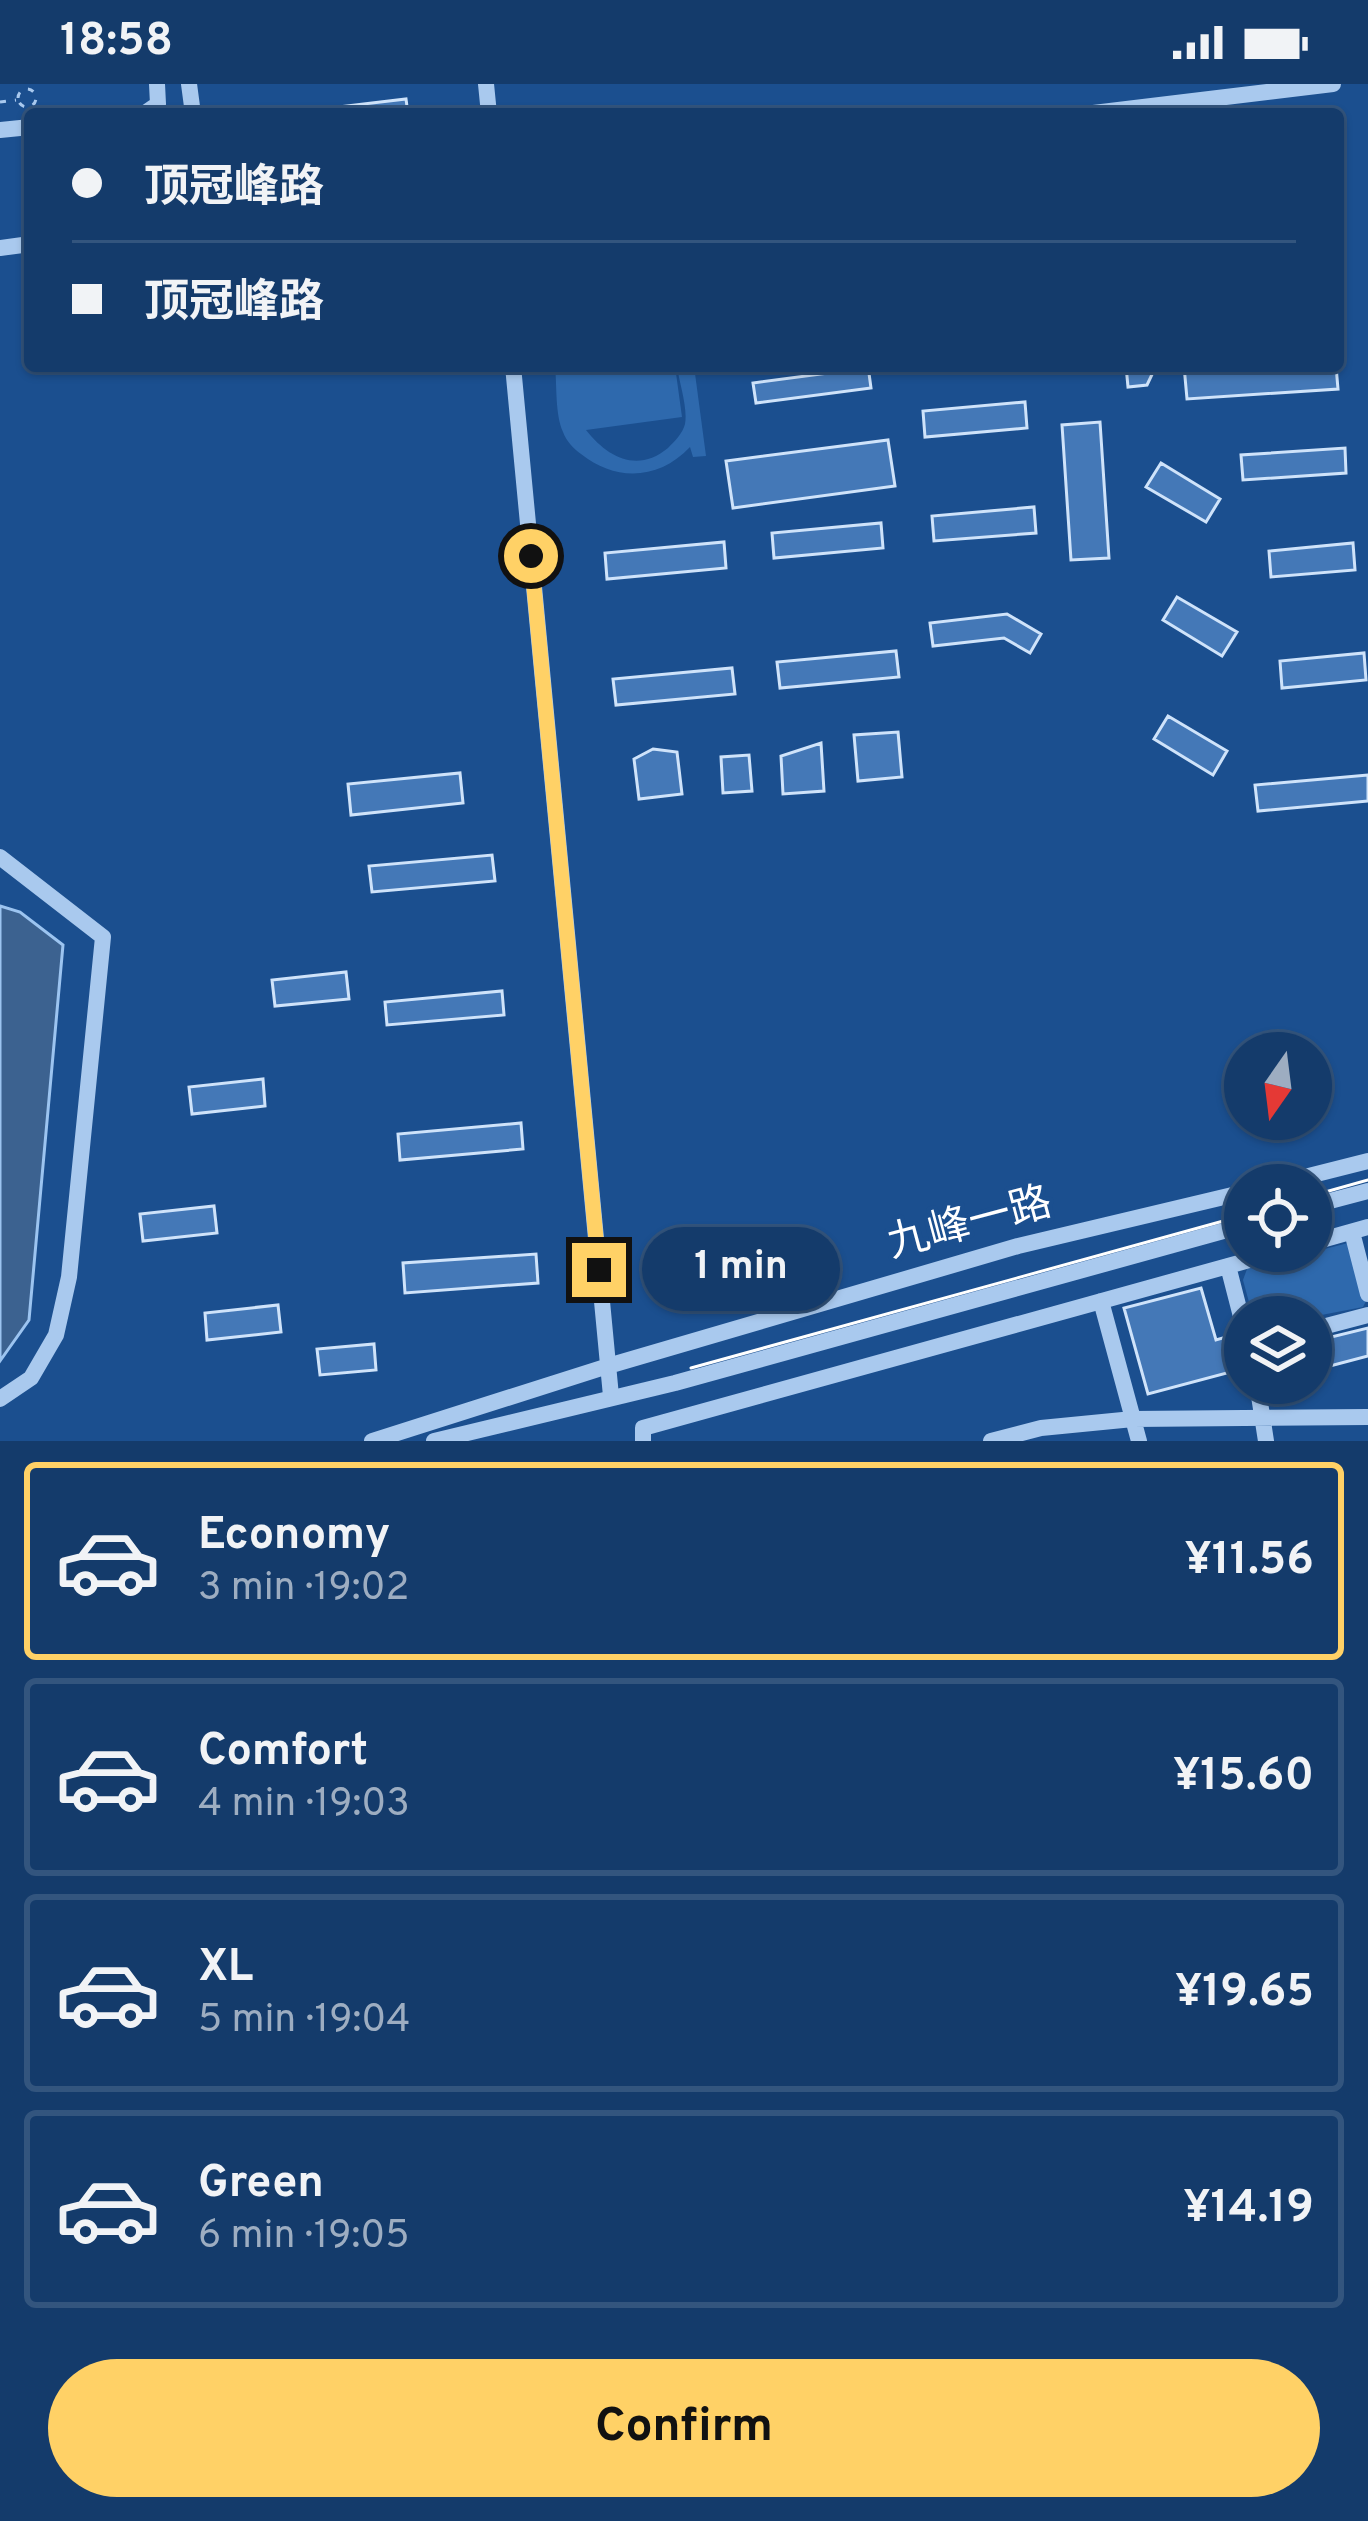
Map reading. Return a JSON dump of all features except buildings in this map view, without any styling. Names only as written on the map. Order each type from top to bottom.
[{"type":"street","points":[[1135,108],[1334,84]]},
{"type":"street","points":[[514,372],[611,1396]]},
{"type":"street","points":[[0,857],[103,938],[69,1277],[56,1335],[32,1378],[0,1399]]},
{"type":"street","points":[[1332,1170],[1368,1161]]},
{"type":"street","points":[[1332,1200],[1368,1190]]},
{"type":"street","name":"九峰一路","points":[[372,1441],[608,1366],[1018,1246],[1224,1197]]},
{"type":"street","points":[[1360,1230],[1368,1294]]},
{"type":"street","name":"九峰一路","points":[[434,1441],[675,1383],[1224,1231]]},
{"type":"street","points":[[643,1441],[643,1428],[1224,1267]]},
{"type":"street","points":[[1101,1301],[1139,1441]]},
{"type":"street","points":[[1332,1324],[1368,1315]]},
{"type":"street","points":[[1261,1404],[1266,1441]]},
{"type":"street","points":[[992,1441],[1041,1428],[1133,1419],[1368,1418]]},
{"type":"path","points":[[0,101],[18,99],[26,87],[34,93],[34,104],[23,106],[18,99]]},
{"type":"shaded area","points":[[555,372],[676,372],[682,417],[586,430],[614,455],[646,460],[668,448],[680,434],[685,410],[678,372],[695,372],[706,456],[693,457],[690,447],[651,471],[608,469],[576,450],[564,435]]},
{"type":"shaded area","points":[[0,906],[20,912],[63,945],[29,1320],[0,1361]]},
{"type":"shaded area","points":[[1348,1243],[1367,1299],[1363,1307],[1332,1313],[1332,1296],[1247,1296],[1246,1272],[1332,1272],[1332,1247]]},
{"type":"tram line","points":[[1332,1190],[1368,1180]]},
{"type":"tram line","points":[[691,1368],[1224,1221]]},
{"type":"route","points":[[531,556],[599,1270]]}]
